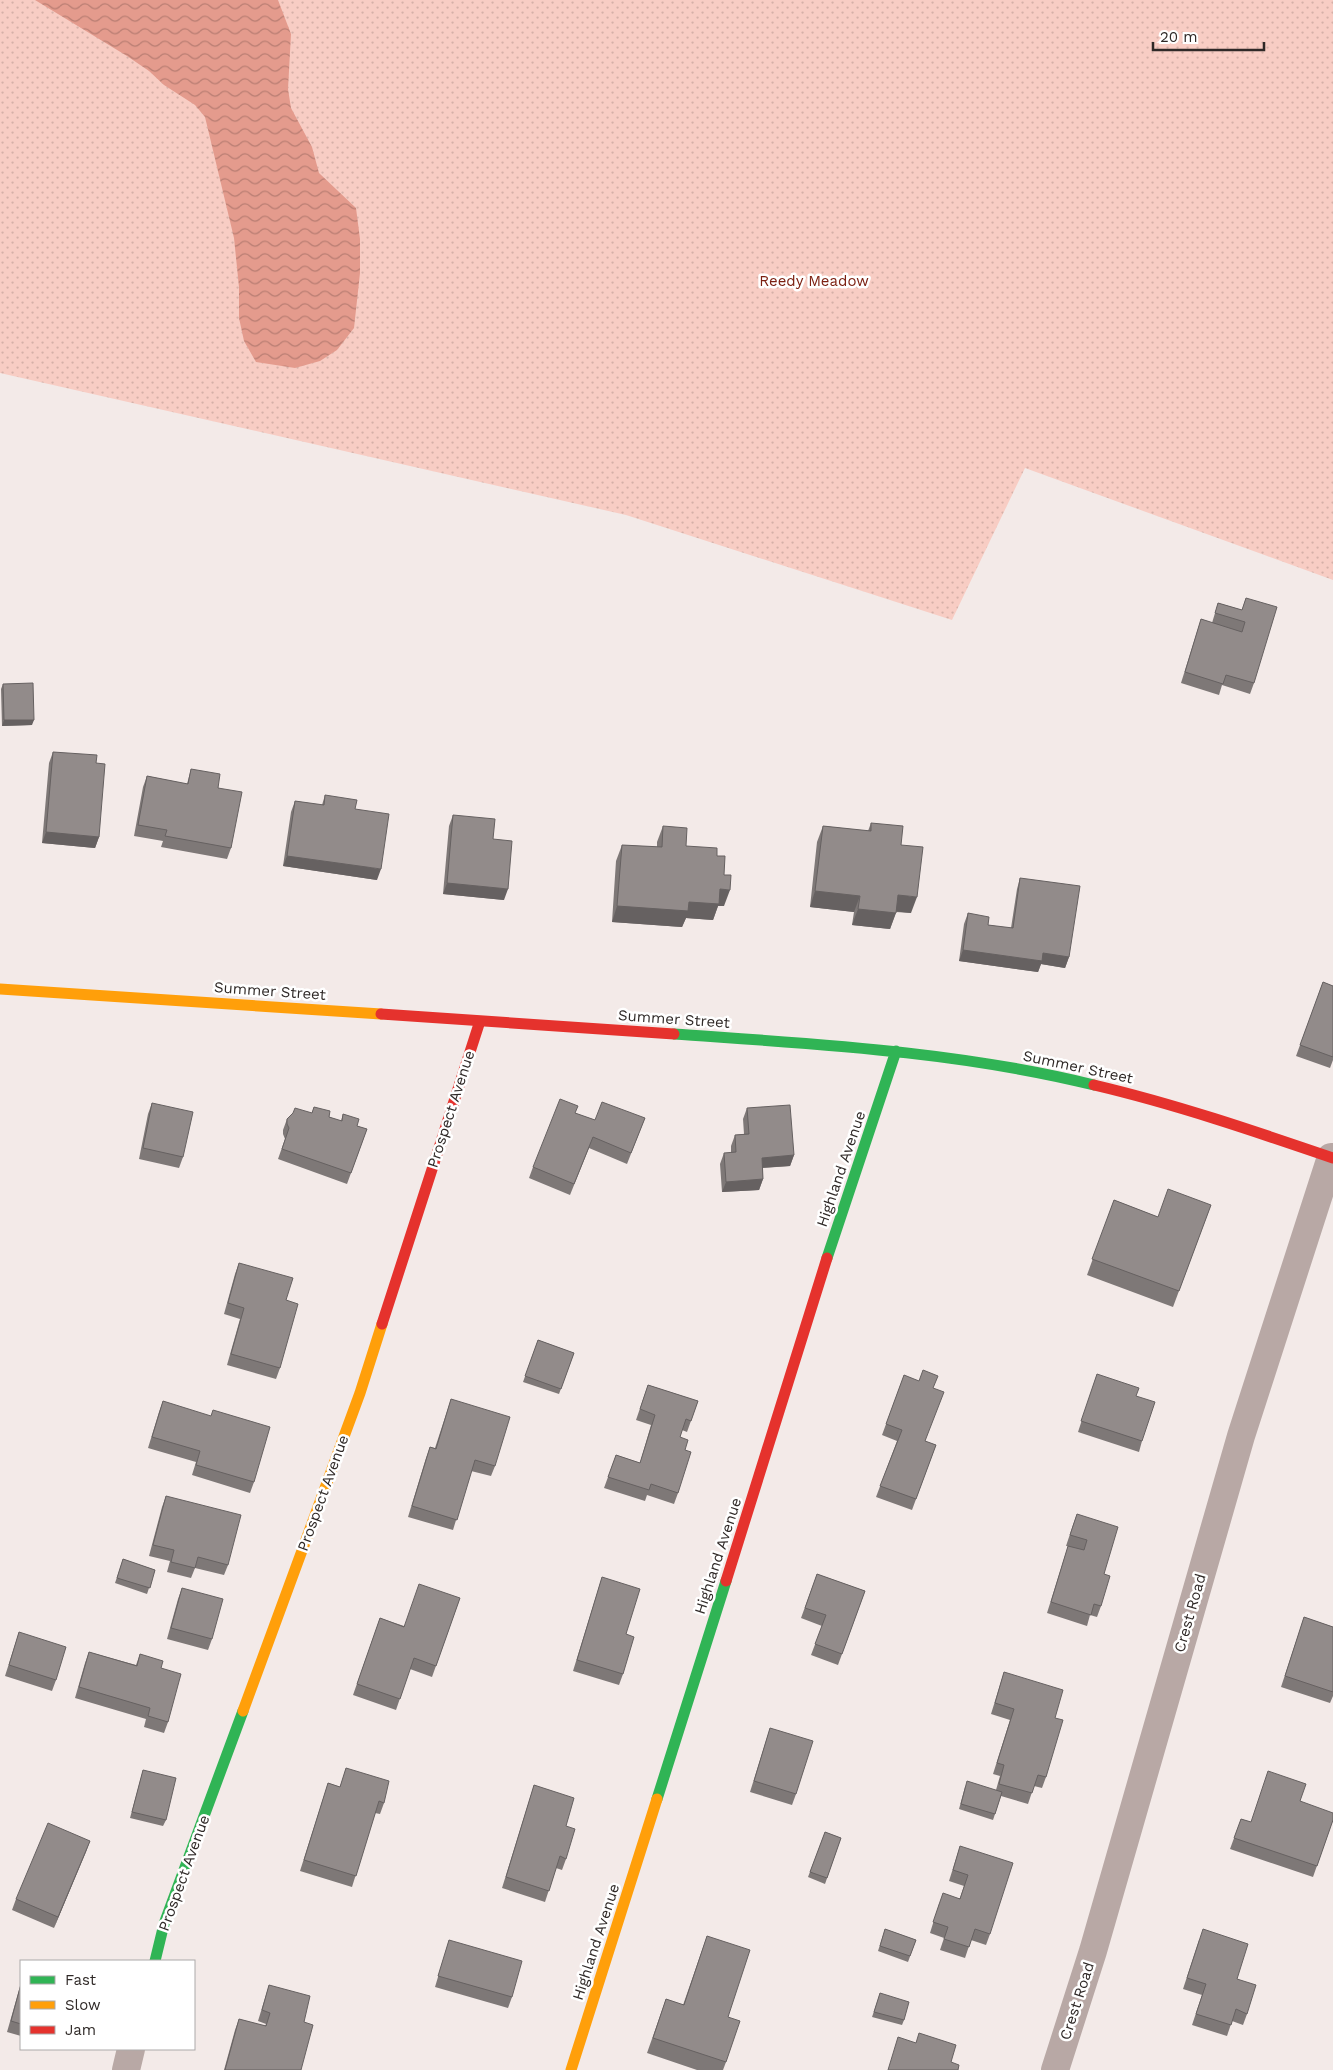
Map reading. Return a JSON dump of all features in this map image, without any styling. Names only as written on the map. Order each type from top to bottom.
[{"type":"street","name":"Summer Street","points":[[0,989],[853,1046],[952,1058],[1082,1082],[1145,1097],[1222,1120],[1332,1157]]},
{"type":"street","name":"Prospect Avenue","points":[[154,1960],[164,1924],[360,1393],[480,1021]]},
{"type":"street","name":"Highland Avenue","points":[[571,2070],[757,1484],[808,1313],[896,1051]]},
{"type":"street","name":"Crest Road","points":[[1055,2070],[1093,1951],[1241,1436],[1332,1157]]},
{"type":"street","points":[[126,2070],[131,2050]]},
{"type":"green space","name":"Reedy Meadow","points":[[0,0],[1333,0],[1333,580],[1025,468],[952,620],[626,515],[0,373]]},
{"type":"water","points":[[35,0],[278,0],[291,34],[288,89],[291,108],[312,147],[319,173],[356,208],[360,239],[360,273],[354,328],[337,350],[320,361],[295,368],[256,362],[244,341],[239,318],[239,287],[234,238],[205,117],[195,105],[164,85],[149,71]]},
{"type":"building","points":[[1246,598],[1277,607],[1254,683],[1226,675],[1223,684],[1185,672],[1201,619],[1242,632],[1245,622],[1215,613],[1218,603],[1242,610]]},
{"type":"building","points":[[33,683],[34,720],[4,720],[3,684]]},
{"type":"building","points":[[53,752],[97,755],[96,763],[105,764],[99,837],[46,832]]},
{"type":"building","points":[[191,769],[220,774],[218,788],[242,792],[231,848],[165,836],[167,830],[138,825],[147,776],[188,784]]},
{"type":"building","points":[[325,795],[357,800],[355,809],[389,814],[381,869],[287,856],[295,801],[324,805]]},
{"type":"building","points":[[453,815],[495,819],[493,839],[512,841],[508,889],[447,883]]},
{"type":"building","points":[[871,823],[903,826],[901,845],[923,847],[917,897],[898,895],[896,913],[858,909],[860,896],[815,891],[823,826],[871,831]]},
{"type":"building","points":[[663,826],[687,828],[686,846],[717,848],[717,856],[725,856],[724,875],[731,875],[730,890],[720,889],[719,904],[689,902],[688,911],[617,906],[622,845],[662,847]]},
{"type":"building","points":[[1020,878],[1080,886],[1069,957],[1043,953],[1042,961],[963,950],[968,913],[989,917],[988,925],[1013,928]]},
{"type":"building","points":[[1323,982],[1333,986],[1333,1057],[1300,1045]]},
{"type":"building","points":[[560,1099],[578,1106],[575,1113],[595,1120],[602,1102],[645,1118],[631,1153],[593,1137],[574,1184],[533,1167]]},
{"type":"building","points":[[152,1103],[193,1112],[183,1157],[143,1148]]},
{"type":"building","points":[[790,1105],[794,1155],[762,1158],[763,1179],[726,1182],[724,1153],[736,1152],[735,1135],[749,1134],[747,1108]]},
{"type":"building","points":[[314,1107],[330,1111],[329,1117],[342,1121],[343,1114],[359,1119],[357,1126],[367,1129],[351,1173],[282,1149],[289,1128],[287,1119],[295,1108],[312,1113]]},
{"type":"building","points":[[1168,1189],[1211,1205],[1179,1291],[1092,1259],[1114,1200],[1158,1217]]},
{"type":"building","points":[[239,1263],[293,1278],[286,1300],[298,1304],[280,1368],[231,1354],[244,1308],[228,1303]]},
{"type":"building","points":[[538,1340],[574,1353],[561,1389],[525,1376]]},
{"type":"building","points":[[923,1370],[938,1376],[933,1388],[944,1392],[925,1441],[936,1445],[916,1499],[880,1486],[902,1430],[886,1424],[904,1375],[919,1381]]},
{"type":"building","points":[[1097,1374],[1139,1388],[1136,1396],[1155,1402],[1142,1441],[1081,1421]]},
{"type":"building","points":[[648,1385],[698,1401],[691,1421],[686,1419],[680,1437],[688,1440],[685,1450],[691,1452],[678,1493],[651,1484],[649,1490],[608,1477],[616,1455],[640,1463],[655,1415],[640,1409]]},
{"type":"building","points":[[451,1399],[510,1417],[495,1466],[475,1460],[457,1520],[412,1506],[430,1447],[436,1449]]},
{"type":"building","points":[[163,1401],[211,1416],[213,1410],[270,1427],[254,1482],[196,1465],[200,1451],[152,1437]]},
{"type":"building","points":[[166,1496],[241,1515],[228,1565],[198,1557],[195,1568],[171,1562],[174,1550],[153,1545]]},
{"type":"building","points":[[1077,1514],[1118,1527],[1104,1574],[1110,1576],[1101,1606],[1094,1604],[1091,1615],[1051,1602],[1068,1546],[1084,1550],[1087,1540],[1070,1535]]},
{"type":"building","points":[[123,1559],[155,1570],[150,1588],[117,1578]]},
{"type":"building","points":[[817,1574],[865,1591],[842,1654],[815,1644],[826,1615],[805,1608]]},
{"type":"building","points":[[602,1577],[640,1589],[626,1634],[634,1637],[623,1674],[577,1660]]},
{"type":"building","points":[[419,1584],[460,1598],[436,1666],[414,1658],[400,1699],[357,1684],[380,1618],[404,1627]]},
{"type":"building","points":[[182,1588],[223,1599],[212,1639],[171,1628]]},
{"type":"building","points":[[1304,1617],[1333,1627],[1333,1692],[1285,1676]]},
{"type":"building","points":[[19,1632],[66,1647],[56,1680],[9,1665]]},
{"type":"building","points":[[89,1652],[137,1666],[140,1654],[163,1661],[161,1668],[181,1674],[168,1722],[148,1716],[150,1708],[79,1687]]},
{"type":"building","points":[[1004,1672],[1063,1690],[1055,1718],[1063,1720],[1046,1777],[1038,1775],[1032,1793],[999,1784],[1004,1765],[997,1763],[1014,1709],[995,1703]]},
{"type":"building","points":[[770,1728],[813,1741],[796,1794],[754,1781]]},
{"type":"building","points":[[346,1768],[389,1781],[384,1803],[379,1801],[356,1876],[304,1860],[328,1783],[340,1787]]},
{"type":"building","points":[[143,1770],[176,1778],[166,1820],[132,1812]]},
{"type":"building","points":[[1268,1771],[1306,1784],[1300,1801],[1333,1813],[1333,1820],[1317,1866],[1234,1838],[1241,1819],[1251,1822]]},
{"type":"building","points":[[967,1781],[1002,1792],[995,1814],[961,1804]]},
{"type":"building","points":[[534,1785],[574,1798],[566,1826],[575,1829],[566,1859],[560,1856],[549,1891],[506,1877]]},
{"type":"building","points":[[48,1823],[90,1841],[58,1917],[16,1899]]},
{"type":"building","points":[[825,1832],[841,1838],[827,1878],[810,1872]]},
{"type":"building","points":[[960,1846],[1013,1863],[990,1934],[975,1929],[969,1947],[944,1939],[948,1927],[933,1922],[943,1893],[960,1899],[968,1875],[953,1870]]},
{"type":"building","points":[[885,1929],[916,1940],[910,1956],[880,1946]]},
{"type":"building","points":[[1203,1929],[1248,1944],[1237,1979],[1256,1985],[1247,2014],[1236,2009],[1231,2025],[1196,2014],[1206,1984],[1187,1978]]},
{"type":"building","points":[[707,1936],[750,1950],[728,2017],[740,2021],[726,2062],[653,2038],[666,1999],[684,2005]]},
{"type":"building","points":[[449,1940],[522,1961],[512,1997],[438,1976]]},
{"type":"building","points":[[269,1985],[310,1996],[304,2022],[313,2025],[301,2070],[225,2070],[239,2019],[266,2026],[270,2013],[262,2010]]},
{"type":"building","points":[[20,1988],[20,2024],[11,2021]]},
{"type":"building","points":[[880,1993],[909,2002],[904,2020],[874,2012]]},
{"type":"building","points":[[919,2033],[956,2045],[951,2062],[959,2065],[958,2070],[888,2070],[898,2037],[916,2043]]},
{"type":"traffic: fast","points":[[674,1034],[885,1050],[990,1064],[1094,1085]]},
{"type":"traffic: fast","points":[[827,1258],[896,1051]]},
{"type":"traffic: fast","points":[[657,1799],[726,1581]]},
{"type":"traffic: fast","points":[[155,1960],[164,1924],[243,1711]]},
{"type":"traffic: slow","points":[[0,989],[381,1014]]},
{"type":"traffic: slow","points":[[243,1711],[360,1393],[382,1324]]},
{"type":"traffic: slow","points":[[571,2070],[657,1799]]},
{"type":"traffic: jam","points":[[381,1014],[674,1034]]},
{"type":"traffic: jam","points":[[382,1324],[480,1021]]},
{"type":"traffic: jam","points":[[1094,1085],[1184,1109],[1333,1158]]},
{"type":"traffic: jam","points":[[726,1581],[827,1258]]}]
